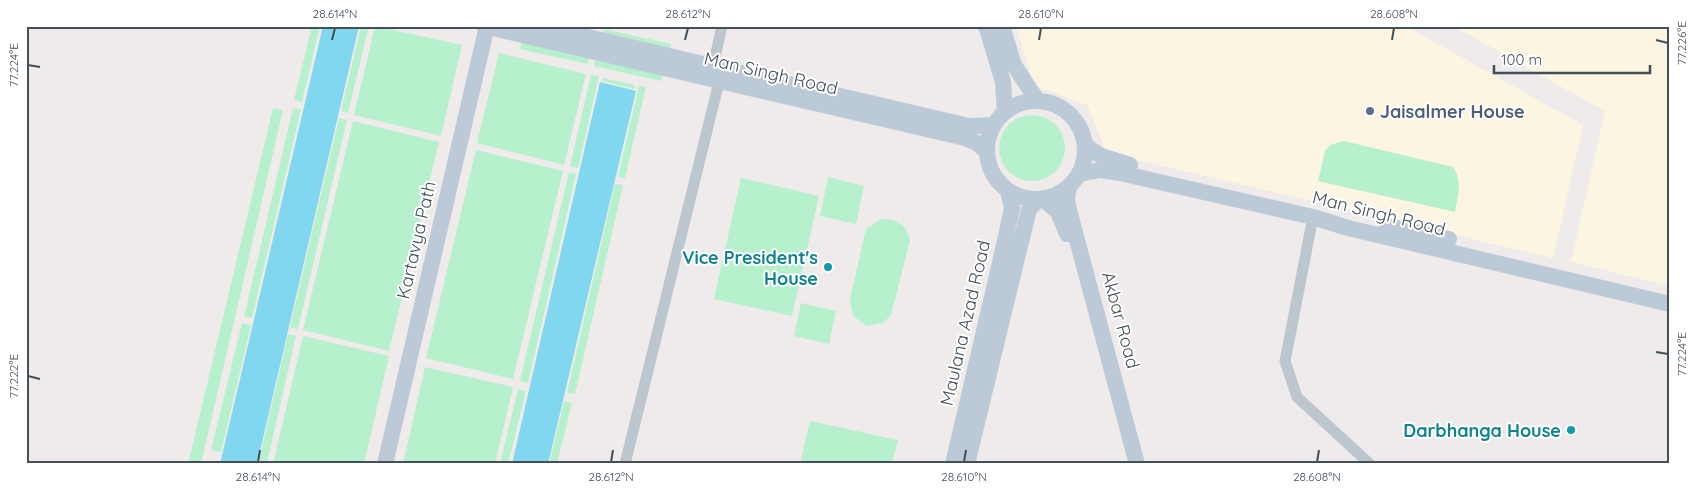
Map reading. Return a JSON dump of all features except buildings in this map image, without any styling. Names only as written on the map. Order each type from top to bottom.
[{"type":"street","name":"Man Singh Road","points":[[486,26],[965,138],[987,152]]},
{"type":"street","name":"Kartavya Path","points":[[384,464],[486,26]]},
{"type":"street","name":"Man Singh Road","points":[[541,26],[969,126],[994,125]]},
{"type":"street","points":[[713,66],[722,26]]},
{"type":"street","points":[[986,26],[1003,82],[1005,112]]},
{"type":"street","points":[[1002,26],[1014,65],[1036,100]]},
{"type":"street","points":[[625,464],[719,82]]},
{"type":"street","points":[[1036,100],[1051,103],[1064,109],[1074,118],[1081,131],[1085,147],[1084,159],[1074,180],[1057,194],[1041,199],[1023,198],[1008,191],[994,174],[987,152],[988,137],[994,125],[1005,112],[1020,104],[1036,100]]},
{"type":"street","name":"Man Singh Road","points":[[1085,147],[1114,162],[1552,263],[1670,295]]},
{"type":"street","name":"Man Singh Road","points":[[1074,180],[1101,170],[1120,173],[1313,217],[1348,228],[1670,304]]},
{"type":"street","name":"Akbar Road","points":[[1074,180],[1067,199],[1069,210],[1137,464]]},
{"type":"street","name":"Maulana Azad Road","points":[[952,464],[1012,208],[1008,191]]},
{"type":"street","name":"Akbar Road","points":[[1041,199],[1058,212],[1067,235],[1126,464]]},
{"type":"street","name":"Maulana Azad Road","points":[[967,464],[1029,209],[1041,199]]},
{"type":"street","points":[[1313,217],[1285,361],[1297,397],[1370,464]]},
{"type":"shaded area","points":[[1016,26],[1405,26],[1583,125],[1553,258],[1107,153],[1087,105],[1034,86]]},
{"type":"shaded area","points":[[1453,26],[1670,26],[1670,286],[1571,262],[1605,111]]},
{"type":"green space","points":[[312,26],[320,26],[302,102],[294,100]]},
{"type":"green space","points":[[361,26],[369,26],[348,113],[341,111]]},
{"type":"green space","points":[[375,26],[462,45],[441,136],[354,115]]},
{"type":"green space","points":[[604,29],[671,44],[670,51],[602,36]]},
{"type":"green space","points":[[522,42],[589,57],[588,64],[520,49]]},
{"type":"green space","points":[[499,53],[586,74],[564,165],[477,143]]},
{"type":"green space","points":[[596,59],[663,74],[662,81],[594,66]]},
{"type":"green space","points":[[591,75],[599,76],[578,168],[570,166]]},
{"type":"green space","points":[[603,78],[635,85],[634,89],[602,81]]},
{"type":"green space","points":[[639,85],[646,87],[625,178],[618,177]]},
{"type":"green space","points":[[273,108],[283,110],[201,464],[188,464]]},
{"type":"green space","points":[[293,108],[301,109],[252,318],[244,317]]},
{"type":"green space","points":[[1032,115],[1044,118],[1055,125],[1062,136],[1065,148],[1062,160],[1055,171],[1044,178],[1032,181],[1020,178],[1009,171],[1002,160],[999,148],[1002,136],[1009,125],[1020,118]]},
{"type":"green space","points":[[339,118],[347,120],[298,329],[290,327]]},
{"type":"green space","points":[[353,121],[439,142],[389,351],[303,330]]},
{"type":"green space","points":[[1344,141],[1453,167],[1459,183],[1455,212],[1318,181],[1325,151],[1330,145]]},
{"type":"green space","points":[[476,150],[563,171],[513,379],[426,358]]},
{"type":"green space","points":[[569,172],[576,174],[528,383],[520,381]]},
{"type":"green space","points":[[828,177],[864,186],[856,224],[820,216]]},
{"type":"green space","points":[[741,178],[819,196],[792,316],[714,299]]},
{"type":"green space","points":[[615,184],[623,185],[575,394],[567,393]]},
{"type":"green space","points":[[881,219],[896,221],[903,226],[910,240],[891,315],[883,323],[867,326],[853,316],[850,299],[866,229]]},
{"type":"green space","points":[[801,303],[836,311],[829,344],[794,336]]},
{"type":"green space","points":[[242,323],[251,325],[221,452],[211,450]]},
{"type":"green space","points":[[288,334],[296,336],[267,463],[259,461]]},
{"type":"green space","points":[[303,336],[389,356],[364,464],[273,464]]},
{"type":"green space","points":[[425,367],[513,387],[495,464],[403,464]]},
{"type":"green space","points":[[518,389],[526,391],[508,464],[500,464]]},
{"type":"green space","points":[[564,401],[572,403],[557,464],[549,464]]},
{"type":"green space","points":[[810,421],[898,440],[892,464],[800,464]]},
{"type":"water","points":[[323,26],[359,26],[257,464],[220,464]]},
{"type":"water","points":[[600,82],[636,91],[548,464],[512,464]]},
{"type":"place","name":"Jaisalmer House","points":[[1370,111]]},
{"type":"place","name":"Vice President's House","points":[[828,267]]},
{"type":"place","name":"Darbhanga House","points":[[1571,430]]}]
